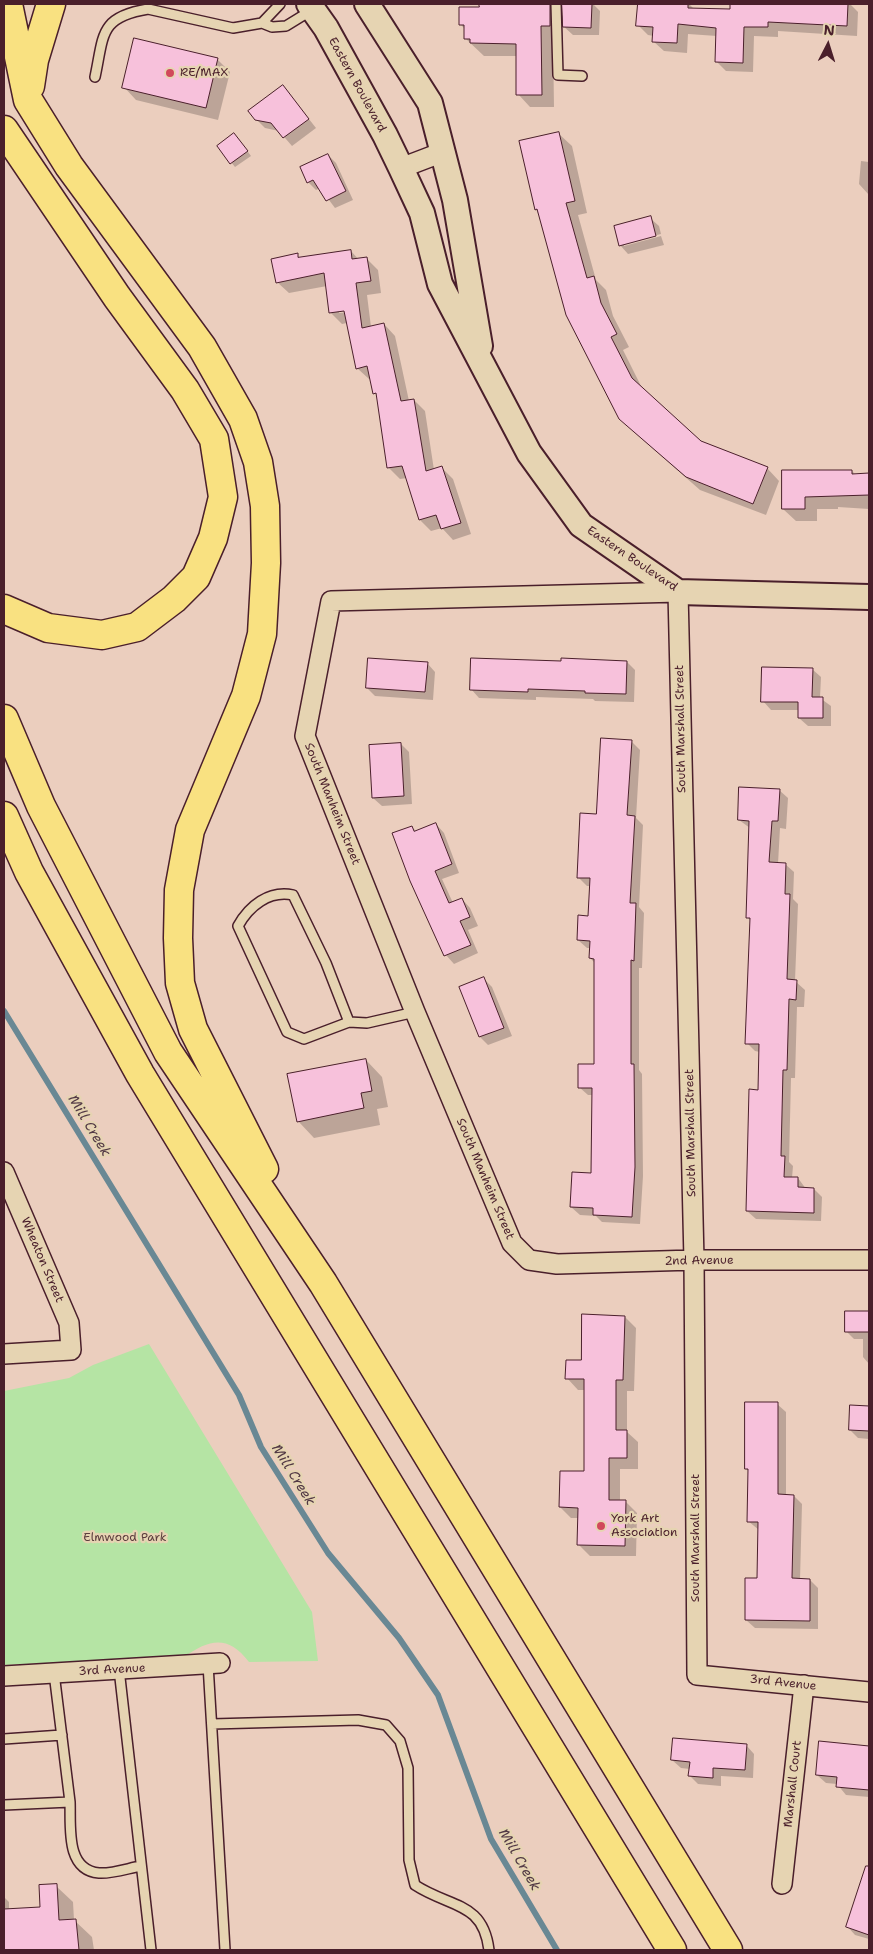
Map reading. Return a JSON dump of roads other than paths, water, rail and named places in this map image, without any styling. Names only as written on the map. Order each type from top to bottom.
[{"type":"highway","points":[[8,4],[28,100],[69,166],[202,347],[243,419],[258,462],[266,525],[262,634],[246,696],[190,830],[179,890],[178,938],[180,983],[192,1029],[323,1284]]},
{"type":"highway","points":[[28,100],[34,60],[51,4]]},
{"type":"highway","points":[[4,130],[117,298],[185,390],[214,439],[223,497],[213,538],[196,577],[174,599],[138,627],[102,635],[48,628],[4,609]]},
{"type":"highway","points":[[4,720],[40,806],[168,1052],[323,1284],[728,1950]]},
{"type":"highway","points":[[4,816],[29,872],[146,1082],[672,1950]]},
{"type":"highway","points":[[4,842],[56,921]]},
{"type":"street","name":"Eastern Boulevard","points":[[367,4],[430,103],[455,200],[484,367]]},
{"type":"street","name":"Eastern Boulevard","points":[[311,6],[381,127],[401,168],[422,214],[440,284],[528,453],[581,525],[678,592],[869,597]]},
{"type":"street","points":[[401,168],[443,152]]},
{"type":"street","name":"South Manheim Street","points":[[529,1260],[512,1243],[415,1012],[305,736],[331,601],[678,592]]},
{"type":"street","name":"South Marshall Street","points":[[678,592],[694,1260],[698,1675]]},
{"type":"street","name":"Wheaton Street","points":[[4,1172],[69,1324],[71,1350],[4,1354]]},
{"type":"street","name":"2nd Avenue","points":[[529,1260],[556,1264],[694,1260],[869,1260]]},
{"type":"street","name":"3rd Avenue","points":[[4,1676],[214,1664]]},
{"type":"street","name":"3rd Avenue","points":[[698,1675],[869,1692]]},
{"type":"street","name":"Marshall Court","points":[[782,1884],[804,1685]]},
{"type":"lane","points":[[262,23],[280,4]]},
{"type":"lane","points":[[556,4],[558,75],[582,76]]},
{"type":"lane","points":[[94,77],[104,30],[119,17],[134,11],[148,9],[233,28],[262,23],[272,26],[286,26],[311,6]]},
{"type":"lane","points":[[349,1022],[326,964],[293,895],[282,893],[267,896],[245,913],[238,926],[287,1032],[304,1039],[349,1022],[367,1023],[415,1012]]},
{"type":"lane","points":[[214,1664],[212,1724],[225,1950]]},
{"type":"lane","points":[[120,1669],[151,1950]]},
{"type":"lane","points":[[54,1673],[70,1802],[73,1852],[77,1862],[98,1873],[142,1866]]},
{"type":"lane","points":[[212,1724],[358,1720],[386,1725],[400,1741],[408,1768],[409,1860],[415,1885],[428,1894],[476,1915],[488,1935],[489,1950]]},
{"type":"lane","points":[[4,1739],[62,1735]]},
{"type":"lane","points":[[4,1805],[70,1802]]},
{"type":"waterway","name":"Mill Creek","points":[[4,1011],[239,1395],[261,1447],[328,1553],[399,1638],[438,1695],[491,1839],[557,1950]]},
{"type":"place","name":"RE/MAX","points":[[170,73]]},
{"type":"place","name":"York Art Association","points":[[601,1526]]},
{"type":"park label","name":"Elmwood Park","points":[[125,1538]]}]
